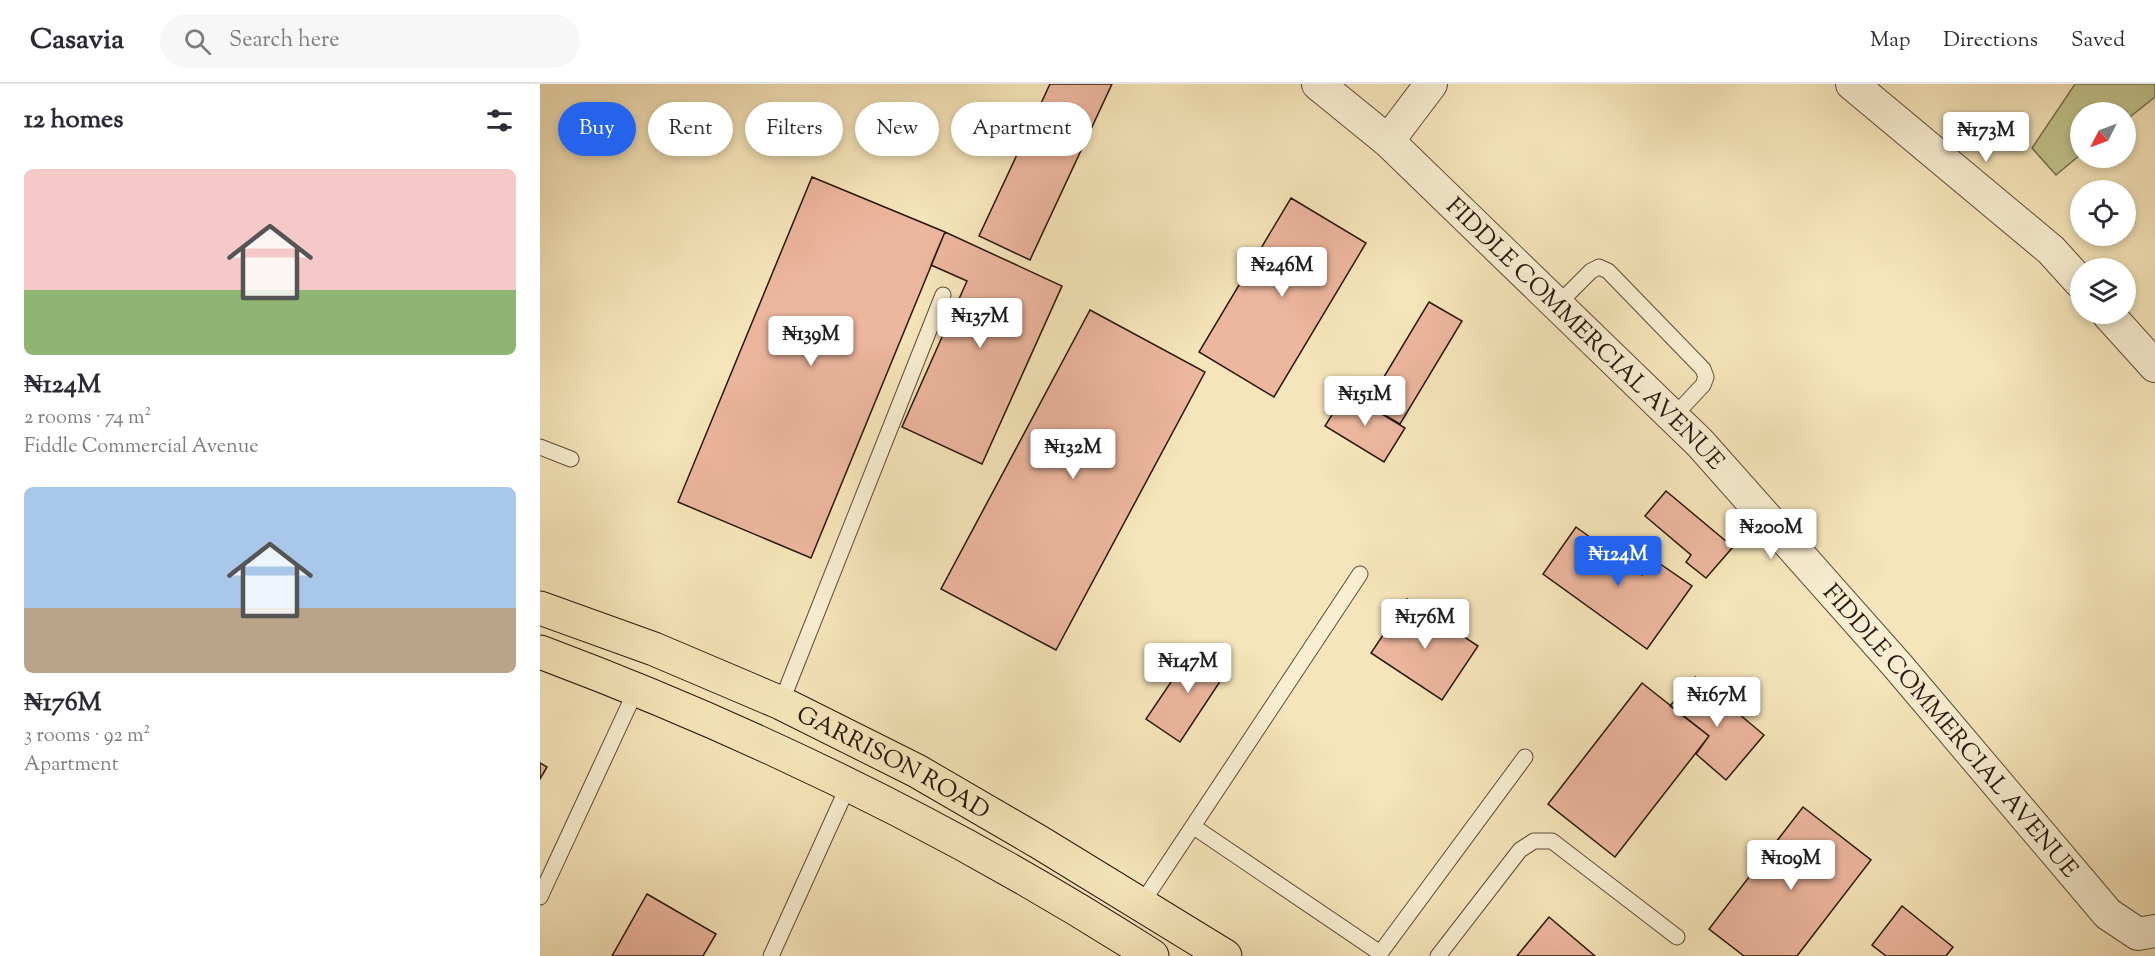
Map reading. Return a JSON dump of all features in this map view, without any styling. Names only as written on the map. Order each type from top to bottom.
[{"type":"main road","name":"GARRISON ROAD","points":[[540,608],[654,649],[781,703],[917,771],[1142,903],[1225,956]]},
{"type":"main road","name":"GARRISON ROAD","points":[[540,652],[636,688],[849,784],[977,851],[1152,956]]},
{"type":"street","name":"FIDDLE COMMERCIAL AVENUE","points":[[1318,84],[1388,141],[1673,417],[1897,665],[2108,914],[2138,934],[2155,932]]},
{"type":"street","points":[[1388,141],[1431,84]]},
{"type":"street","points":[[1852,84],[2051,250],[2070,271]]},
{"type":"street","points":[[2117,324],[2155,366]]},
{"type":"lane","points":[[1558,304],[1591,271],[1599,267],[1608,271],[1703,369],[1706,377],[1703,385],[1673,417]]},
{"type":"lane","points":[[781,703],[943,295]]},
{"type":"lane","points":[[540,447],[571,459]]},
{"type":"lane","points":[[1142,903],[1359,574]]},
{"type":"lane","points":[[540,897],[636,688]]},
{"type":"lane","points":[[1194,827],[1379,954],[1525,757]]},
{"type":"lane","points":[[771,956],[849,784]]},
{"type":"lane","points":[[1438,956],[1520,850],[1534,841],[1552,841],[1677,937]]},
{"type":"green space","points":[[2075,84],[2155,84],[2155,97],[2136,112],[2136,102],[2070,102],[2070,163],[2056,175],[2032,148]]},
{"type":"building","points":[[1050,84],[1112,84],[1092,127],[1092,102],[1042,102]]},
{"type":"building","points":[[1016,156],[1078,156],[1030,260],[979,236]]},
{"type":"building","points":[[812,177],[945,232],[811,558],[678,502]]},
{"type":"building","points":[[1291,198],[1366,243],[1274,397],[1199,352]]},
{"type":"building","points":[[945,232],[1062,286],[982,464],[902,427],[967,281],[931,265]]},
{"type":"building","points":[[1429,302],[1462,321],[1400,424],[1367,405]]},
{"type":"building","points":[[1090,310],[1205,372],[1056,650],[941,589]]},
{"type":"building","points":[[1346,392],[1405,428],[1384,462],[1325,426]]},
{"type":"building","points":[[1666,491],[1733,547],[1706,578],[1686,562],[1691,555],[1645,516]]},
{"type":"building","points":[[1576,527],[1642,575],[1653,559],[1692,586],[1647,649],[1543,574]]},
{"type":"building","points":[[1407,599],[1478,646],[1442,700],[1371,653]]},
{"type":"building","points":[[1196,645],[1229,668],[1180,742],[1146,719]]},
{"type":"building","points":[[1695,677],[1764,735],[1726,780],[1696,754],[1709,736],[1670,706]]},
{"type":"building","points":[[1642,683],[1709,736],[1615,857],[1548,804]]},
{"type":"building","points":[[540,763],[547,767],[540,779]]},
{"type":"building","points":[[1803,807],[1871,860],[1797,956],[1744,956],[1709,929]]},
{"type":"building","points":[[647,894],[716,934],[703,956],[612,956]]},
{"type":"building","points":[[1902,906],[1953,947],[1946,956],[1886,956],[1872,945]]},
{"type":"building","points":[[1549,917],[1595,956],[1517,956]]}]
